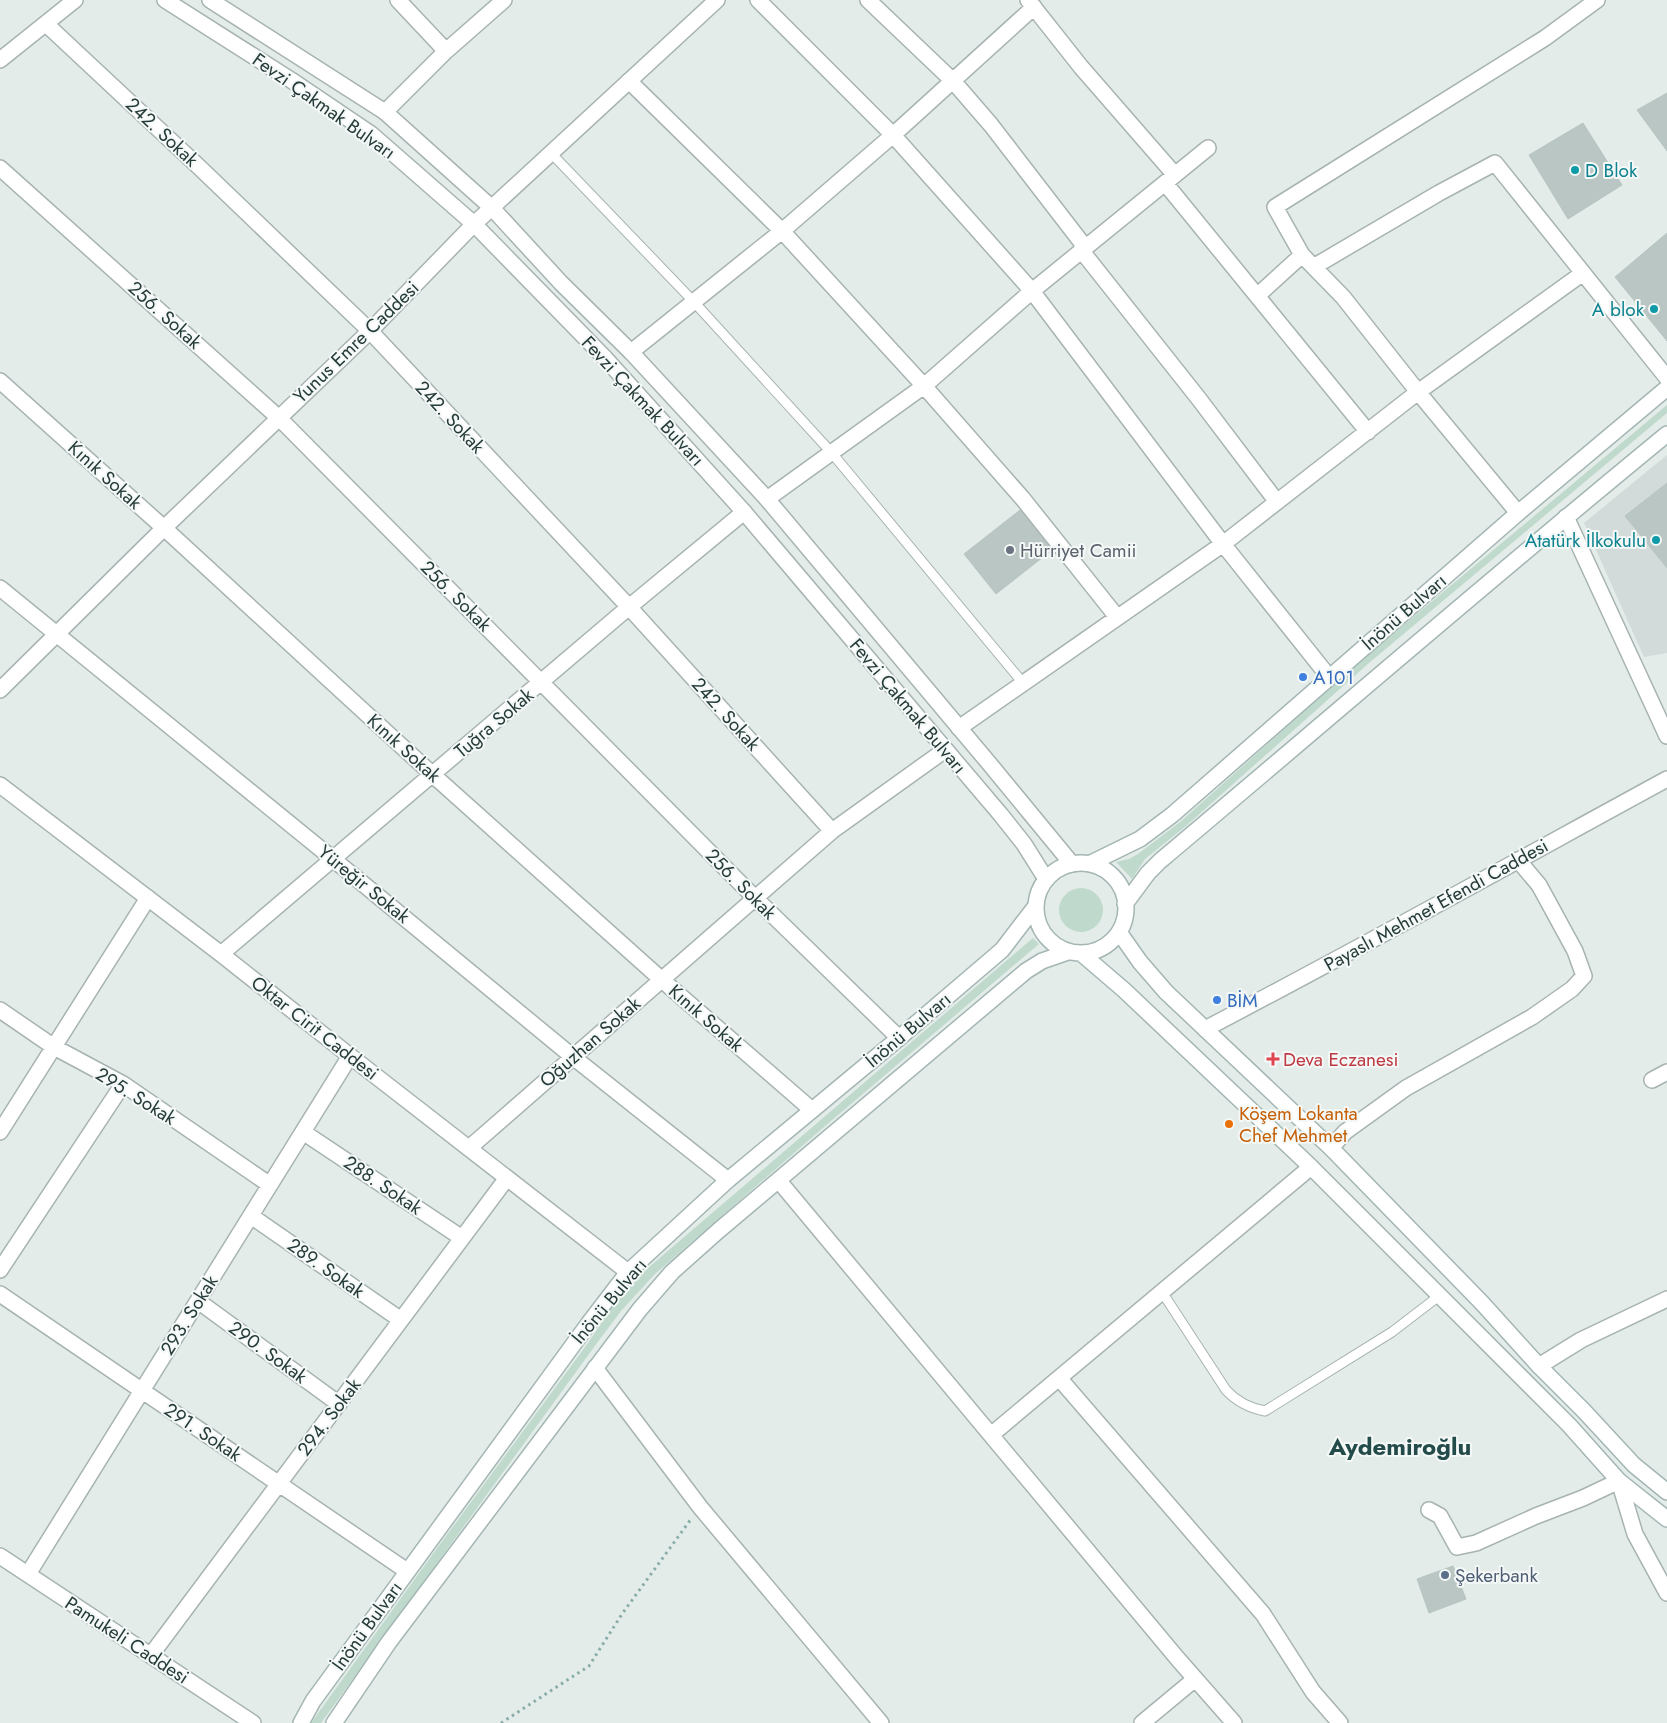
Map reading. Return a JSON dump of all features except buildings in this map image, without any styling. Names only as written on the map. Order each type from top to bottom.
[{"type":"street","points":[[0,60],[75,0]]},
{"type":"street","name":"Fevzi Çakmak Bulvarı","points":[[165,0],[291,80],[371,134],[474,224],[605,358],[744,512],[1016,834],[1046,879]]},
{"type":"street","name":"Fevzi Çakmak Bulvarı","points":[[210,0],[384,112],[492,208],[561,283],[631,352],[767,499],[1072,864]]},
{"type":"street","points":[[398,0],[446,51]]},
{"type":"street","points":[[384,112],[446,51],[504,0]]},
{"type":"street","name":"Yunus Emre Caddesi","points":[[0,690],[164,528],[370,331],[474,224],[717,0]]},
{"type":"street","points":[[758,0],[893,135],[1032,291],[1223,544],[1329,676]]},
{"type":"street","points":[[868,0],[952,81],[991,125],[1083,249],[1277,502]]},
{"type":"street","points":[[1518,513],[1418,392],[1343,297],[1315,266],[1302,255],[1275,208],[1545,38],[1597,0]]},
{"type":"street","points":[[631,352],[782,231],[893,135],[1031,4],[1170,179],[1257,296],[1368,432]]},
{"type":"street","name":"242. Sokak","points":[[46,24],[370,331],[629,607],[832,831]]},
{"type":"street","points":[[629,81],[782,231],[924,386],[1023,499],[1116,617]]},
{"type":"street","points":[[767,499],[924,386],[1032,291],[1208,148]]},
{"type":"street","points":[[1315,266],[1439,193],[1495,163],[1667,378]]},
{"type":"street","name":"256. Sokak","points":[[0,168],[279,418],[754,898],[899,1038]]},
{"type":"street","points":[[1257,296],[1302,255]]},
{"type":"street","points":[[959,728],[1223,544],[1418,392],[1583,273]]},
{"type":"street","name":"Kınık Sokak","points":[[0,381],[164,528],[433,775],[662,980],[812,1110]]},
{"type":"street","name":"İnönü Bulvarı","points":[[1089,864],[1126,846],[1159,825],[1518,513],[1667,388]]},
{"type":"street","points":[[1125,904],[1148,873],[1160,861],[1566,517],[1667,434]]},
{"type":"street","name":"Tuğra Sokak","points":[[221,954],[629,607],[744,512]]},
{"type":"street","points":[[1566,517],[1667,736]]},
{"type":"street","name":"Yüreğir Sokak","points":[[0,588],[334,859],[573,1057],[728,1180]]},
{"type":"street","name":"Oğuzhan Sokak","points":[[469,1148],[832,831],[946,750]]},
{"type":"street","name":"Payaslı Mehmet Efendi Caddesi","points":[[1205,1029],[1342,958],[1667,779]]},
{"type":"street","name":"Oktar Cirit Caddesi","points":[[0,785],[221,954],[628,1272]]},
{"type":"street","points":[[1331,1148],[1345,1132],[1406,1088],[1532,1016],[1572,989],[1584,976],[1575,951],[1539,885],[1518,860]]},
{"type":"street","points":[[1075,953],[1097,951],[1109,943],[1119,932],[1124,919],[1125,904],[1122,890],[1101,867],[1089,864],[1072,864],[1058,869],[1046,879],[1039,892],[1035,907],[1044,935],[1055,945],[1075,953],[1109,976],[1311,1167],[1569,1426],[1619,1481],[1667,1518]]},
{"type":"street","points":[[0,1132],[148,898]]},
{"type":"street","name":"İnönü Bulvarı","points":[[300,1723],[407,1571],[588,1323],[628,1272],[728,1180],[1002,950],[1035,907]]},
{"type":"street","points":[[1119,932],[1152,977],[1331,1148],[1482,1303],[1634,1466],[1667,1492]]},
{"type":"street","name":"İnönü Bulvarı","points":[[334,1723],[389,1642],[640,1309],[672,1272],[1026,971],[1042,961],[1075,953]]},
{"type":"street","name":"295. Sokak","points":[[0,1010],[54,1047],[122,1084],[270,1185]]},
{"type":"street","name":"293. Sokak","points":[[28,1574],[350,1056]]},
{"type":"street","points":[[1652,1080],[1667,1072]]},
{"type":"street","points":[[0,1270],[122,1084]]},
{"type":"street","name":"288. Sokak","points":[[303,1132],[462,1238]]},
{"type":"street","points":[[992,1435],[1311,1167]]},
{"type":"street","name":"294. Sokak","points":[[151,1656],[507,1178]]},
{"type":"street","points":[[779,1181],[1195,1679],[1234,1723]]},
{"type":"street","name":"289. Sokak","points":[[251,1216],[401,1320]]},
{"type":"street","name":"291. Sokak","points":[[0,1294],[407,1571]]},
{"type":"street","points":[[1539,1366],[1581,1340],[1667,1299]]},
{"type":"street","name":"290. Sokak","points":[[198,1301],[339,1404]]},
{"type":"street","points":[[595,1368],[700,1508],[881,1723]]},
{"type":"street","points":[[1060,1378],[1264,1614],[1313,1692],[1340,1723]]},
{"type":"street","points":[[1429,1510],[1440,1516],[1457,1547],[1476,1543],[1619,1481]]},
{"type":"street","points":[[1619,1481],[1635,1534],[1667,1593]]},
{"type":"street","name":"Pamukeli Caddesi","points":[[0,1556],[253,1723]]},
{"type":"street","points":[[1142,1723],[1195,1679]]},
{"type":"lane","points":[[551,154],[694,302],[831,452],[1023,683]]},
{"type":"lane","points":[[1162,1292],[1226,1390],[1234,1399],[1245,1405],[1265,1410],[1392,1332],[1439,1296]]},
{"type":"path","points":[[501,1723],[589,1666],[622,1614],[700,1508]]},
{"type":"shaded area","points":[[1667,455],[1667,653],[1644,657],[1584,523]]},
{"type":"green space","points":[[1667,405],[1667,413],[1369,663],[1186,826],[1145,859],[1132,879],[1116,862],[1129,859],[1138,854],[1180,822],[1363,659]]},
{"type":"green space","points":[[1077,888],[1085,888],[1097,894],[1103,910],[1097,926],[1085,932],[1077,932],[1065,926],[1059,914],[1059,906],[1065,894]]},
{"type":"green space","points":[[1033,938],[1039,944],[655,1274],[621,1311],[597,1343],[321,1723],[311,1723],[588,1343],[614,1304],[648,1268]]},
{"type":"place","name":"D Blok","points":[[1575,170]]},
{"type":"place","name":"A blok","points":[[1654,309]]},
{"type":"place","name":"Atatürk İlkokulu","points":[[1656,540]]},
{"type":"place","name":"Hürriyet Camii","points":[[1010,550]]},
{"type":"place","name":"A101","points":[[1303,677]]},
{"type":"place","name":"BİM","points":[[1217,1000]]},
{"type":"place","name":"Deva Eczanesi","points":[[1273,1059]]},
{"type":"place","name":"Köşem Lokanta Chef Mehmet","points":[[1229,1124]]},
{"type":"place","name":"Şekerbank","points":[[1445,1575]]},
{"type":"district","name":"Aydemiroğlu","points":[[1400,1446]]}]
